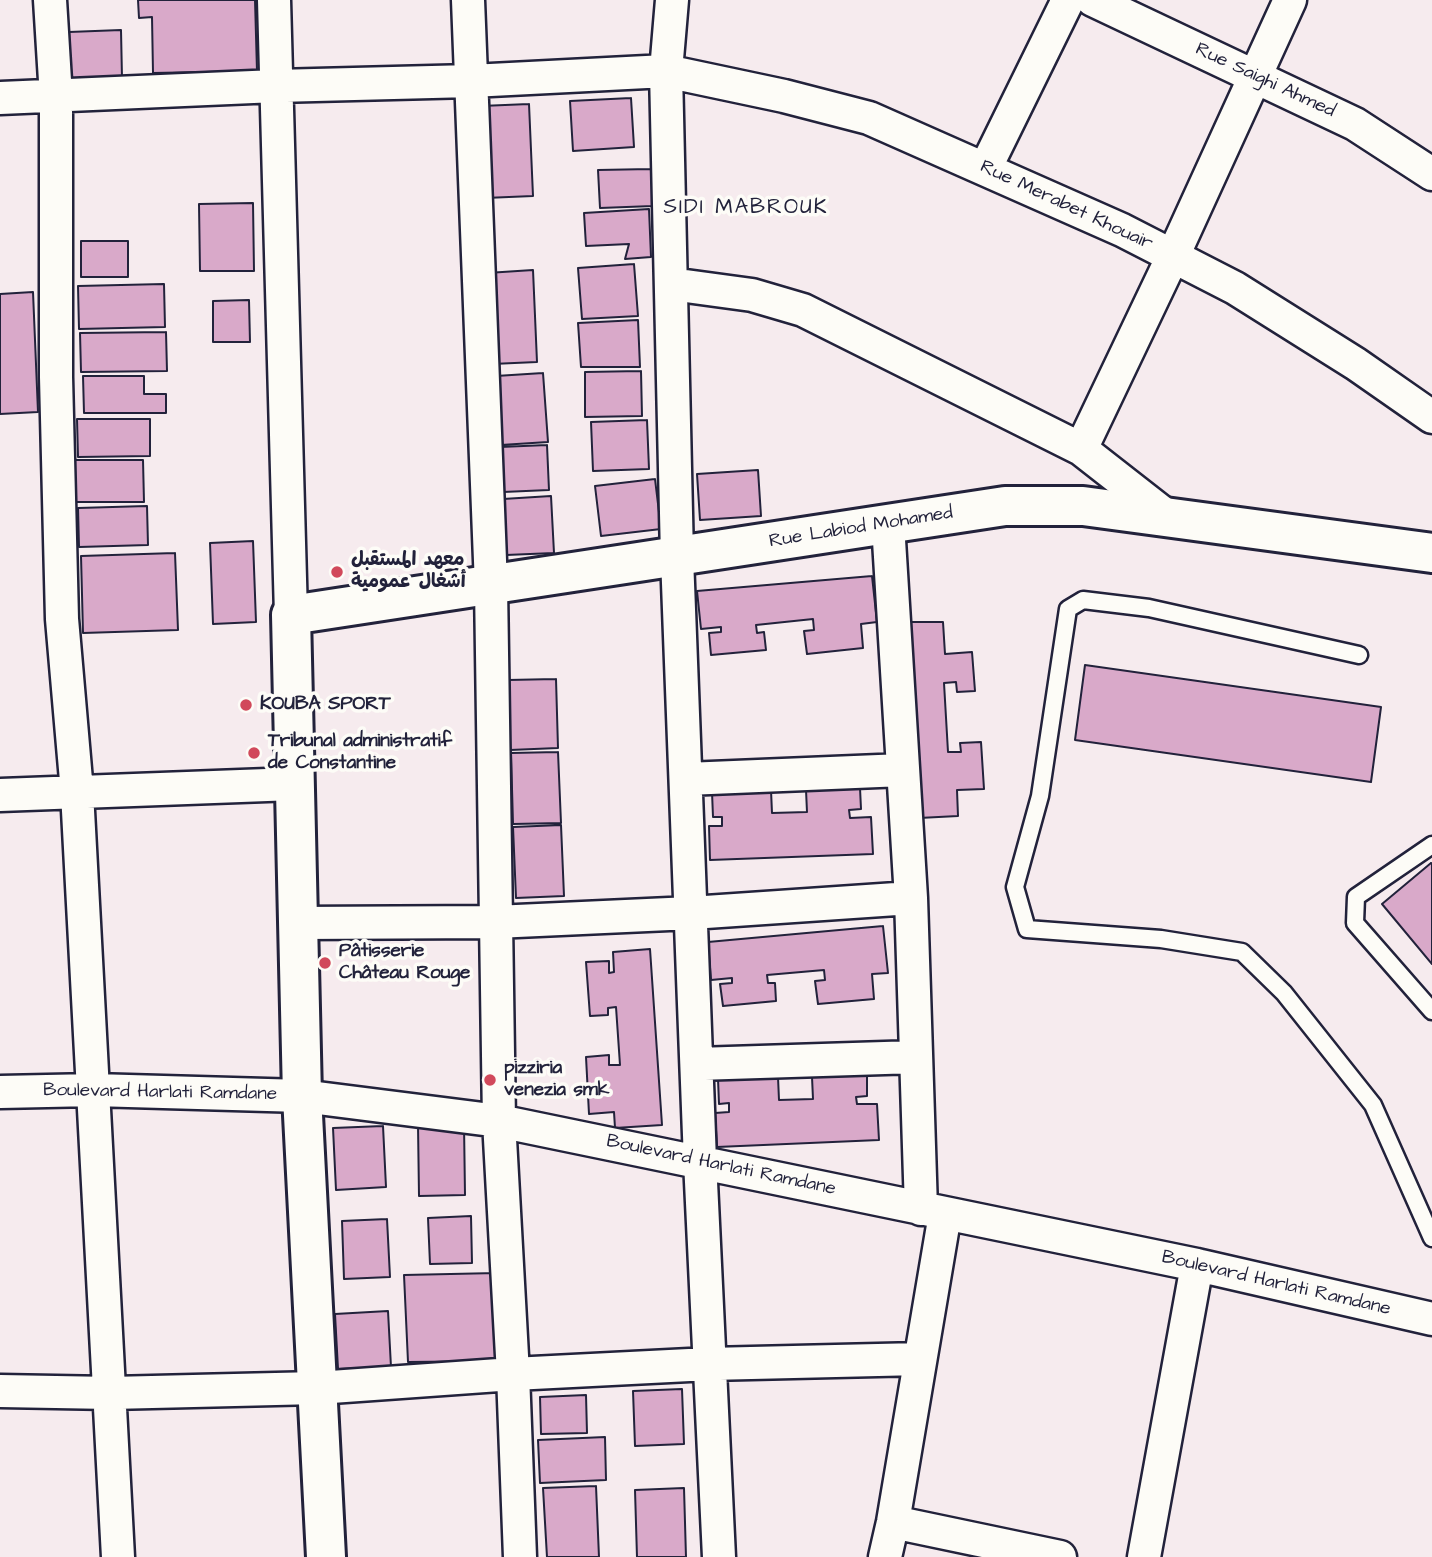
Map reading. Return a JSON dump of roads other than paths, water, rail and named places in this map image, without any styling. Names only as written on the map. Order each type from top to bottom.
[{"type":"street","points":[[50,0],[56,97],[57,377],[62,619],[77,792],[118,1557]]},
{"type":"street","points":[[274,0],[302,1096],[326,1557]]},
{"type":"street","points":[[468,0],[491,586],[499,1121],[520,1557]]},
{"type":"street","points":[[672,0],[666,71],[677,557],[700,1161],[719,1557]]},
{"type":"street","points":[[985,169],[1068,0]]},
{"type":"street","name":"Rue Saighi Ahmed","points":[[1093,0],[1355,124],[1432,174]]},
{"type":"street","points":[[1081,449],[1290,0]]},
{"type":"street","name":"Rue Merabet Khouair","points":[[0,98],[666,71],[784,96],[869,118],[1122,230],[1235,288],[1356,364],[1432,417]]},
{"type":"street","points":[[671,284],[752,295],[803,310],[1081,449],[1167,517]]},
{"type":"street","name":"Rue Labiod Mohamed","points":[[291,615],[1005,506],[1083,506],[1432,553]]},
{"type":"street","points":[[885,1557],[920,1359],[933,1212],[916,1056],[911,898],[888,524]]},
{"type":"street","points":[[686,779],[903,770]]},
{"type":"street","points":[[0,795],[295,784]]},
{"type":"street","points":[[298,923],[495,922],[691,913],[911,898]]},
{"type":"street","points":[[697,1064],[916,1056]]},
{"type":"street","name":"Boulevard Harlati Ramdane","points":[[0,1092],[94,1090],[302,1096],[499,1121],[1197,1265],[1432,1319]]},
{"type":"street","points":[[1144,1557],[1197,1265]]},
{"type":"street","points":[[0,1391],[111,1393],[317,1388],[709,1364],[920,1359]]},
{"type":"street","points":[[893,1522],[1060,1557]]},
{"type":"lane","points":[[1359,655],[1149,608],[1083,600],[1068,609],[1041,796],[1015,887],[1027,929],[1161,939],[1242,952],[1284,993],[1373,1105],[1432,1238]]},
{"type":"lane","points":[[1432,845],[1356,897],[1355,923],[1432,1011]]},
{"type":"place","name":"معهد المستقبل أشغال عمومية","points":[[337,572]]},
{"type":"place","name":"KOUBA SPORT","points":[[246,705]]},
{"type":"place","name":"Tribunal administratif de Constantine","points":[[254,753]]},
{"type":"place","name":"Pâtisserie Château Rouge","points":[[325,963]]},
{"type":"place","name":"pizziria venezia smk","points":[[490,1080]]},
{"type":"district","name":"SIDI MABROUK","points":[[746,209]]}]
